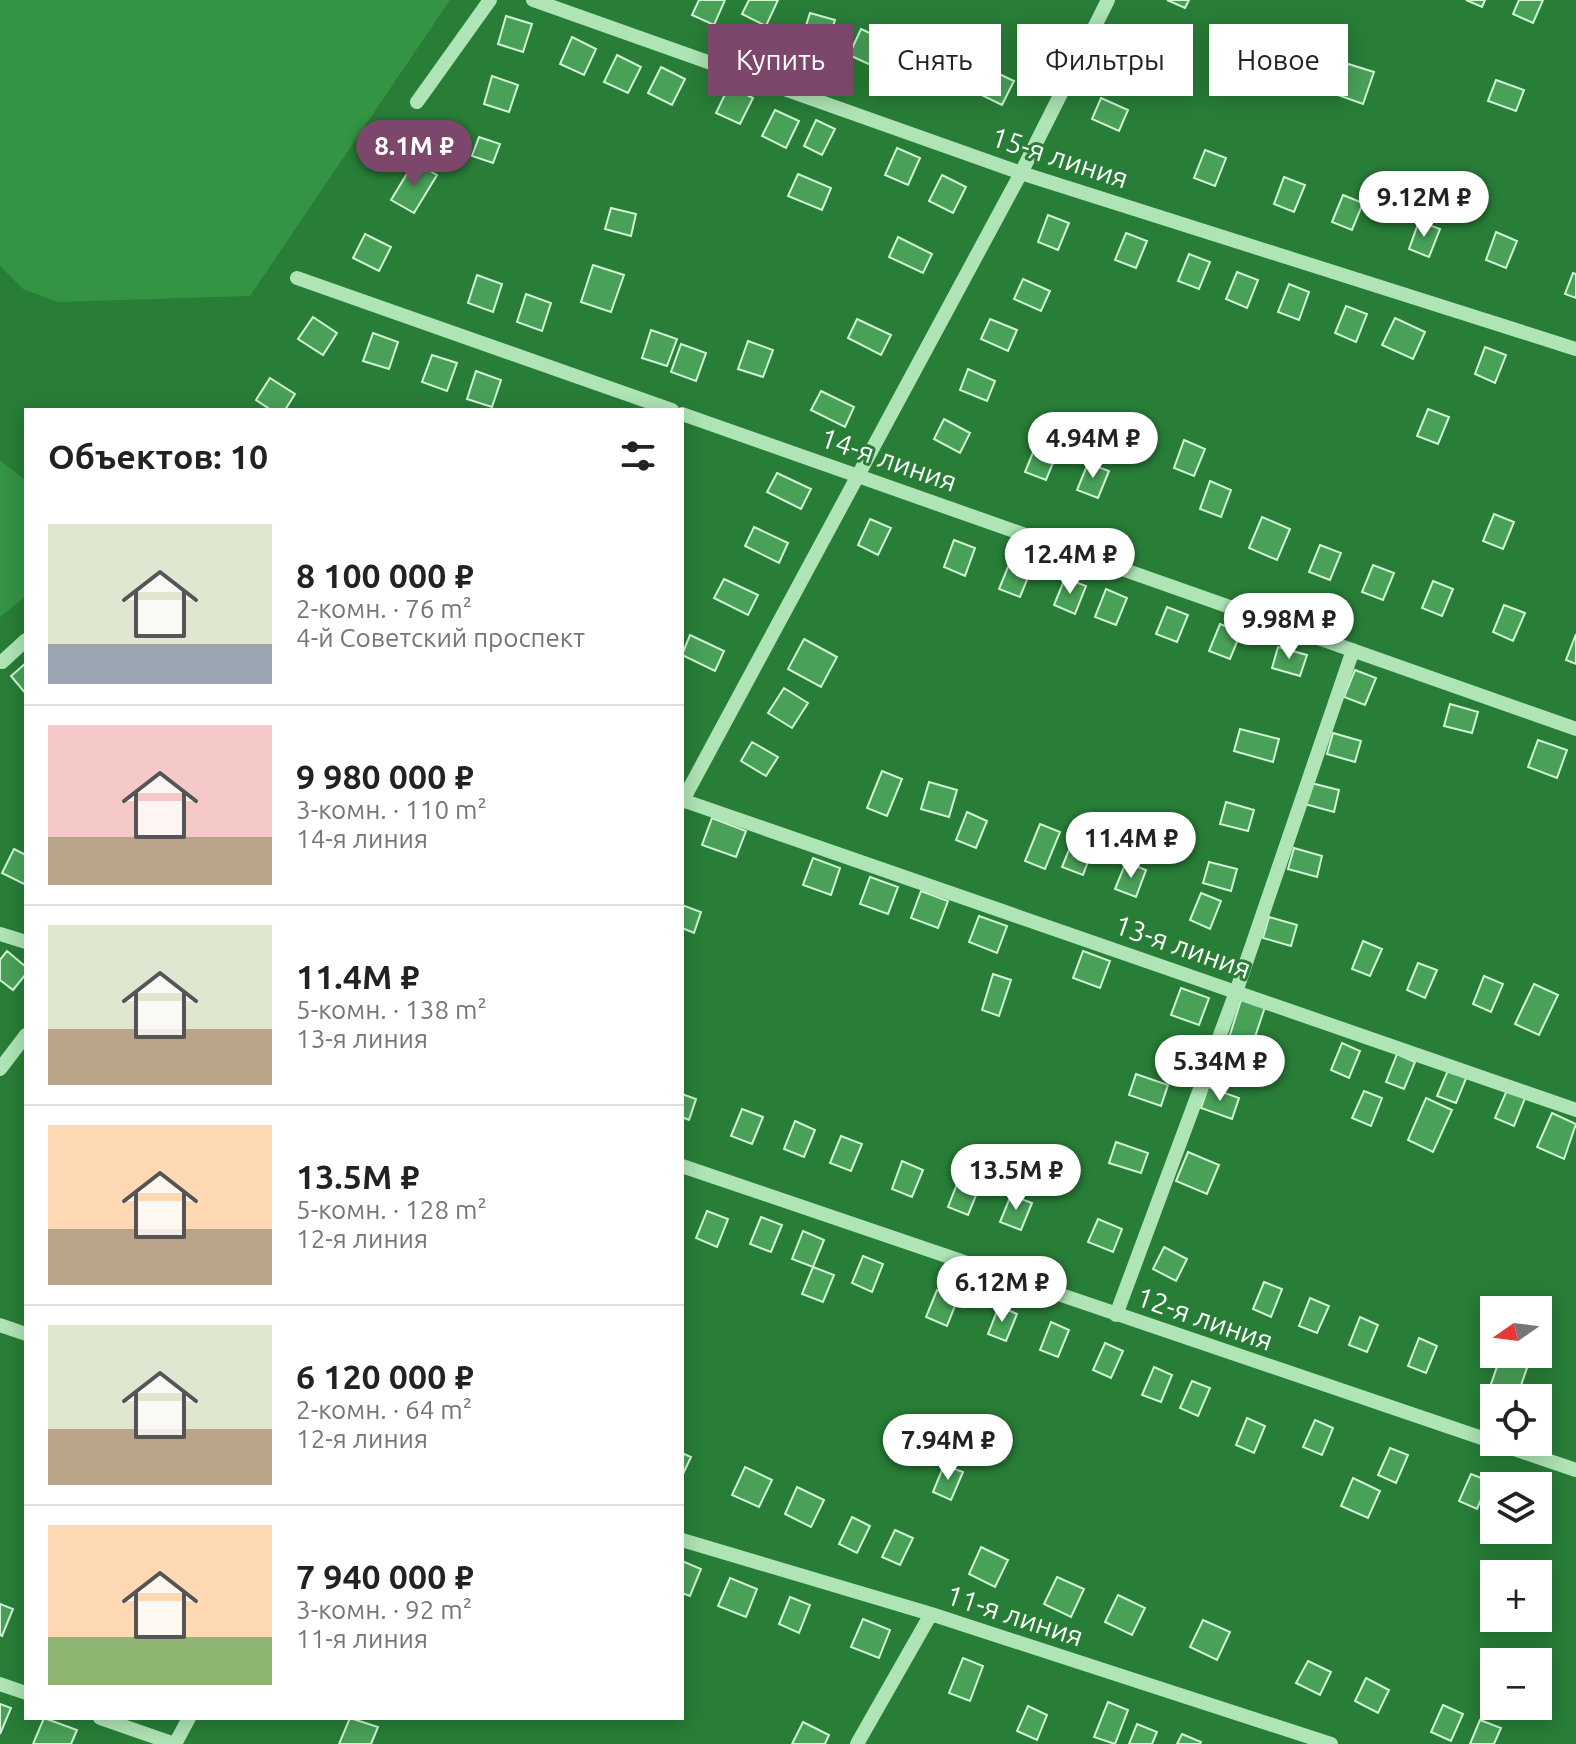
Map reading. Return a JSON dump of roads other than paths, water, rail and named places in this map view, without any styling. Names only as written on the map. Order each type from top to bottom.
[{"type":"street","points":[[417,102],[490,0]]},
{"type":"street","name":"15-я линия","points":[[533,0],[1021,173],[1576,349]]},
{"type":"street","points":[[684,797],[1021,173],[1108,0]]},
{"type":"street","points":[[297,278],[666,408]]},
{"type":"street","name":"14-я линия","points":[[684,415],[1576,729]]},
{"type":"street","points":[[2,662],[24,642]]},
{"type":"street","points":[[1116,1315],[1236,992],[1353,650]]},
{"type":"street","name":"13-я линия","points":[[684,802],[1576,1110]]},
{"type":"street","points":[[0,934],[24,941]]},
{"type":"street","points":[[0,1069],[24,1038]]},
{"type":"street","name":"12-я линия","points":[[684,1167],[1576,1470]]},
{"type":"street","points":[[0,1325],[24,1333]]},
{"type":"street","name":"11-я линия","points":[[684,1541],[931,1614],[1331,1744]]},
{"type":"street","points":[[857,1744],[931,1614]]},
{"type":"street","points":[[0,1684],[24,1692]]},
{"type":"street","points":[[106,1720],[175,1744],[188,1720]]}]
